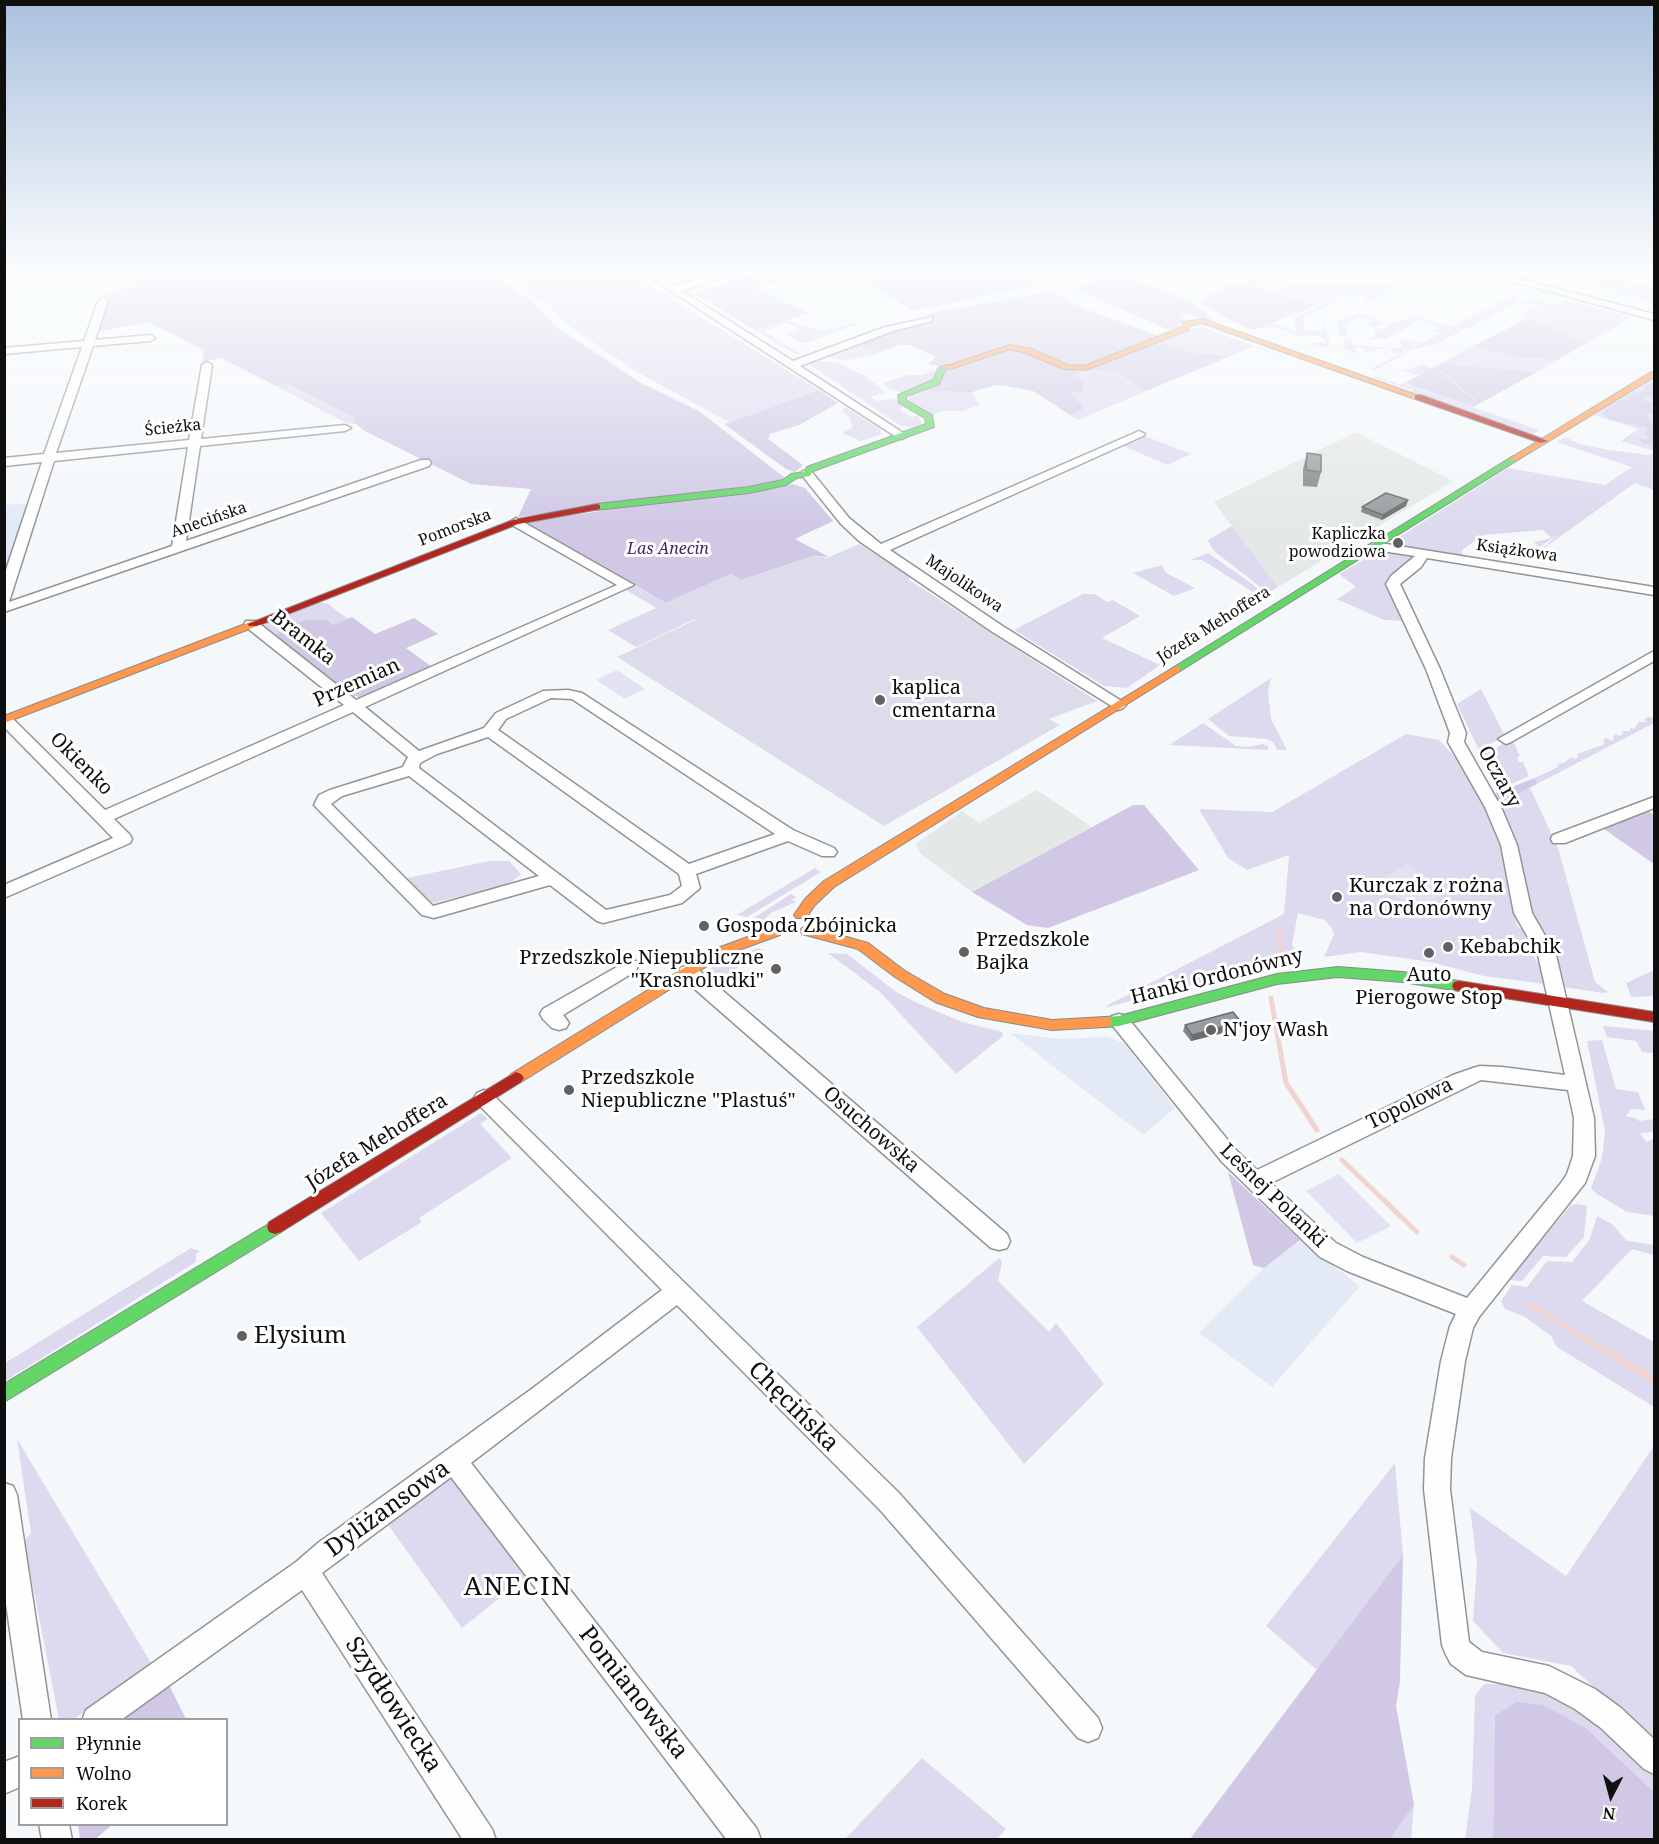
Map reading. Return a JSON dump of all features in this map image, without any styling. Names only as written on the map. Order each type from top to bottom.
[{"type":"street","points":[[4,599],[49,457],[84,357]]},
{"type":"street","points":[[780,357],[902,436]]},
{"type":"street","points":[[793,365],[814,357]]},
{"type":"street","name":"Pomorska","points":[[5,720],[516,522],[622,504],[780,485],[794,476],[807,474],[810,469],[930,425],[929,417],[900,397],[936,382],[942,369],[979,357]]},
{"type":"street","name":"Pomorska","points":[[1043,357],[1067,367],[1086,368],[1113,357]]},
{"type":"street","name":"Pomorska","points":[[1303,357],[1544,441]]},
{"type":"street","points":[[178,548],[207,365]]},
{"type":"street","name":"Józefa Mehoffera","points":[[801,915],[810,902],[829,884],[1654,374]]},
{"type":"street","name":"Ścieżka","points":[[4,462],[345,428]]},
{"type":"street","points":[[881,549],[1139,434]]},
{"type":"street","name":"Anecińska","points":[[4,608],[425,463]]},
{"type":"street","name":"Majolikowa","points":[[807,474],[845,521],[864,538],[996,628],[1118,705]]},
{"type":"street","name":"Przemian","points":[[104,817],[627,585],[516,522]]},
{"type":"street","name":"Książkowa","points":[[1374,546],[1654,591]]},
{"type":"street","name":"Oczary","points":[[1423,554],[1416,564],[1396,579],[1393,584],[1450,711],[1458,733],[1456,742],[1493,807],[1509,845],[1524,913],[1547,955],[1559,1002]]},
{"type":"street","name":"Bramka","points":[[251,624],[356,707],[412,761],[549,879],[603,917],[676,899],[691,888],[687,871]]},
{"type":"street","points":[[1506,740],[1654,655]]},
{"type":"street","points":[[549,879],[435,912],[428,911],[322,805],[325,799],[336,793],[425,754],[490,731],[501,716],[548,694],[561,693],[577,696],[787,834],[828,852]]},
{"type":"street","name":"Okienko","points":[[4,892],[124,839],[5,720]]},
{"type":"street","points":[[490,731],[687,871],[772,842],[787,834]]},
{"type":"street","points":[[1559,839],[1654,802]]},
{"type":"street","points":[[782,915],[801,915],[809,925],[791,934],[774,921],[782,915]]},
{"type":"street","name":"Józefa Mehoffera","points":[[4,1394],[720,952],[791,934]]},
{"type":"street","name":"Hanki Ordonówny","points":[[791,934],[832,936],[863,946],[900,974],[940,998],[983,1012],[1052,1025],[1119,1021],[1277,979],[1338,972],[1391,976],[1654,1017]]},
{"type":"street","points":[[559,1023],[550,1014],[629,965]]},
{"type":"street","name":"Osuchowska","points":[[688,972],[999,1242]]},
{"type":"street","points":[[1559,1002],[1584,1118],[1584,1156],[1577,1177],[1569,1190],[1471,1310],[1462,1326],[1453,1361],[1438,1458],[1437,1489],[1456,1645],[1461,1654],[1476,1665],[1549,1680],[1585,1699],[1611,1718],[1654,1759]]},
{"type":"street","name":"Leśnej Polanki","points":[[1119,1021],[1208,1132],[1255,1181],[1328,1250],[1354,1264],[1471,1310]]},
{"type":"street","name":"Topolowa","points":[[1255,1181],[1460,1080],[1480,1073],[1577,1084]]},
{"type":"street","name":"Chęcińska","points":[[484,1098],[890,1502],[1088,1728]]},
{"type":"street","name":"Dyliżansowa","points":[[97,1718],[305,1571],[327,1552],[542,1396],[677,1292]]},
{"type":"street","name":"Pomianowska","points":[[454,1461],[746,1839]]},
{"type":"street","points":[[4,1495],[37,1718]]},
{"type":"street","name":"Szydłowiecka","points":[[305,1571],[481,1839]]},
{"type":"street","points":[[4,1779],[18,1771]]},
{"type":"shaded area","points":[[615,357],[766,357],[819,390],[729,422],[637,372]]},
{"type":"shaded area","points":[[821,357],[864,357],[848,360]]},
{"type":"shaded area","points":[[1394,357],[1399,357],[1374,371],[1369,370]]},
{"type":"shaded area","points":[[1453,357],[1557,360],[1537,372],[1441,365],[1419,376],[1401,370],[1422,364],[1432,368]]},
{"type":"shaded area","points":[[815,360],[838,363],[866,376],[885,392],[871,397],[876,401],[896,399],[904,406],[900,410],[911,417],[918,415],[922,424],[912,427],[901,426],[806,362]]},
{"type":"shaded area","points":[[1089,369],[1117,373],[1146,391],[1078,420],[1070,415],[1083,410],[1082,404],[1071,395],[1075,374]]},
{"type":"shaded area","points":[[932,370],[936,371],[935,379],[901,392],[889,389],[883,383],[907,375],[924,375]]},
{"type":"shaded area","points":[[1372,377],[1400,385],[1403,383],[1539,430],[1532,435],[1410,392],[1413,389]]},
{"type":"shaded area","points":[[1654,378],[1654,451],[1621,441],[1638,429],[1594,415]]},
{"type":"shaded area","points":[[284,383],[356,417],[356,424],[346,423],[276,386]]},
{"type":"shaded area","points":[[918,391],[972,392],[979,405],[963,411],[943,411],[932,415],[909,400],[909,395]]},
{"type":"shaded area","points":[[846,407],[881,430],[880,435],[858,442],[859,440],[842,433],[853,427],[849,417],[842,410]]},
{"type":"shaded area","points":[[1356,432],[1453,481],[1278,587],[1214,502]]},
{"type":"shaded area","points":[[1145,436],[1191,454],[1168,465],[1123,446]]},
{"type":"shaded area","points":[[1565,437],[1580,444],[1609,450],[1649,455],[1654,452],[1654,490],[1635,483],[1537,553],[1559,534],[1531,553],[1512,548],[1518,544],[1522,549],[1539,547],[1534,542],[1551,538],[1543,530],[1483,535],[1462,550],[1462,556],[1399,547],[1401,543],[1398,542],[1393,545],[1393,541],[1508,468],[1605,485],[1632,467],[1556,442]]},
{"type":"shaded area","points":[[29,503],[5,575],[5,505]]},
{"type":"shaded area","points":[[1232,526],[1278,587],[1268,593],[1213,550],[1208,540]]},
{"type":"shaded area","points":[[859,544],[910,576],[909,580],[1097,701],[1049,719],[1060,725],[884,826],[617,657],[695,620],[666,603],[731,574],[741,580],[813,556],[827,558]]},
{"type":"shaded area","points":[[1380,552],[1416,557],[1386,581],[1403,621],[1384,620],[1337,599],[1356,587],[1339,574]]},
{"type":"shaded area","points":[[1208,553],[1251,583],[1264,595],[1261,597],[1202,560],[1190,560]]},
{"type":"shaded area","points":[[1162,565],[1166,573],[1195,588],[1174,596],[1133,573]]},
{"type":"shaded area","points":[[635,586],[695,619],[636,647],[608,630],[656,608],[626,590]]},
{"type":"shaded area","points":[[1083,594],[1094,594],[1108,602],[1113,600],[1140,616],[1102,638],[1160,665],[1127,688],[1104,686],[1014,630]]},
{"type":"shaded area","points":[[320,602],[328,604],[348,619],[333,625],[328,620],[305,620],[272,635],[263,628],[266,623]]},
{"type":"shaded area","points":[[617,670],[645,689],[625,699],[596,680]]},
{"type":"shaded area","points":[[1271,678],[1268,692],[1271,719],[1287,750],[1277,750],[1273,742],[1267,739],[1229,736],[1208,719]]},
{"type":"shaded area","points":[[1481,689],[1505,736],[1479,750],[1457,704]]},
{"type":"shaded area","points":[[1654,718],[1654,723],[1537,784],[1535,778],[1558,767],[1557,764],[1564,763],[1571,757],[1575,759],[1578,757],[1577,754],[1605,744],[1603,740],[1607,738],[1611,741],[1616,734],[1620,736],[1623,733],[1621,731],[1630,731],[1630,727],[1634,729],[1639,722],[1646,722],[1645,719]]},
{"type":"shaded area","points":[[1203,723],[1236,746],[1248,747],[1263,744],[1268,746],[1268,750],[1169,745]]},
{"type":"shaded area","points":[[1406,734],[1439,740],[1470,773],[1489,808],[1503,853],[1517,926],[1522,929],[1534,957],[1552,985],[1484,976],[1431,962],[1361,952],[1324,957],[1334,934],[1331,927],[1325,920],[1298,913],[1292,945],[1301,960],[1254,969],[1251,965],[1243,967],[1246,971],[1106,1006],[1284,914],[1289,855],[1247,870],[1228,858],[1199,809],[1272,812]]},
{"type":"shaded area","points":[[1508,741],[1514,743],[1520,756],[1517,757],[1519,762],[1523,762],[1529,776],[1500,789],[1485,754]]},
{"type":"shaded area","points":[[1530,788],[1558,848],[1595,982],[1608,992],[1563,987],[1560,983],[1559,964],[1554,949],[1529,917],[1496,805]]},
{"type":"shaded area","points":[[1037,790],[1092,827],[972,892],[921,854],[916,844],[962,811],[979,823]]},
{"type":"shaded area","points":[[490,861],[509,861],[521,874],[509,884],[433,903],[402,879]]},
{"type":"shaded area","points":[[1408,864],[1449,891],[1415,909],[1375,882]]},
{"type":"shaded area","points":[[815,868],[821,872],[747,917],[737,915]]},
{"type":"shaded area","points":[[791,894],[796,897],[792,900],[796,902],[771,913],[755,929],[751,922],[752,919]]},
{"type":"shaded area","points":[[759,948],[764,951],[718,980],[717,988],[700,975],[724,960]]},
{"type":"shaded area","points":[[828,953],[847,954],[895,991],[915,1002],[962,1022],[1002,1032],[1003,1036],[956,1074],[880,992]]},
{"type":"shaded area","points":[[1654,970],[1654,996],[1631,997],[1626,983]]},
{"type":"shaded area","points":[[1603,1027],[1654,1031],[1654,1053],[1642,1052],[1636,1041],[1607,1037]]},
{"type":"shaded area","points":[[1010,1033],[1061,1039],[1107,1037],[1124,1043],[1175,1108],[1143,1135]]},
{"type":"shaded area","points":[[1602,1040],[1616,1089],[1638,1092],[1645,1110],[1631,1109],[1626,1116],[1639,1121],[1654,1119],[1654,1132],[1640,1133],[1646,1142],[1654,1139],[1654,1216],[1627,1212],[1591,1188],[1602,1158],[1605,1131],[1587,1041]]},
{"type":"shaded area","points":[[481,1113],[488,1119],[480,1124],[512,1158],[419,1218],[422,1222],[359,1261],[321,1213]]},
{"type":"shaded area","points":[[1339,1174],[1391,1226],[1357,1243],[1306,1191]]},
{"type":"shaded area","points":[[1571,1205],[1587,1206],[1584,1237],[1566,1257],[1543,1256],[1522,1281],[1508,1280]]},
{"type":"shaded area","points":[[1597,1216],[1612,1224],[1627,1241],[1654,1245],[1654,1255],[1632,1249],[1582,1301],[1654,1342],[1654,1407],[1557,1347],[1551,1336],[1525,1317],[1505,1309],[1501,1301],[1512,1285],[1527,1287],[1547,1261],[1572,1262],[1590,1239]]},
{"type":"shaded area","points":[[1300,1240],[1360,1286],[1272,1387],[1199,1333],[1264,1268]]},
{"type":"shaded area","points":[[191,1248],[200,1251],[196,1254],[196,1262],[5,1381],[5,1363]]},
{"type":"shaded area","points":[[999,1258],[1002,1262],[998,1281],[1049,1332],[1056,1323],[1104,1384],[1024,1464],[917,1327]]},
{"type":"shaded area","points":[[17,1439],[154,1668],[75,1718],[59,1718],[24,1541],[31,1533]]},
{"type":"shaded area","points":[[1654,1446],[1654,1743],[1571,1666],[1503,1653],[1473,1621],[1477,1565],[1470,1508],[1566,1576]]},
{"type":"shaded area","points":[[1395,1463],[1403,1555],[1317,1670],[1266,1626]]},
{"type":"shaded area","points":[[448,1475],[527,1576],[462,1628],[386,1522]]},
{"type":"shaded area","points":[[1484,1684],[1509,1684],[1553,1696],[1610,1731],[1654,1774],[1654,1792],[1586,1728],[1495,1716],[1493,1839],[1465,1840],[1472,1788],[1475,1696]]},
{"type":"shaded area","points":[[922,1758],[1006,1829],[997,1839],[845,1839]]},
{"type":"shaded area","points":[[1414,1805],[1411,1839],[1390,1839]]},
{"type":"green space","points":[[203,357],[602,357],[641,383],[699,411],[785,478],[781,482],[518,517],[531,489],[471,484],[363,430],[356,424],[355,417],[285,383],[276,386],[221,358],[202,362]]},
{"type":"green space","points":[[936,357],[976,357],[937,366],[928,364]]},
{"type":"green space","points":[[985,357],[1035,357],[1080,372],[1075,375],[1085,381],[1082,392],[1073,392],[1071,395],[1082,404],[1083,410],[1070,415],[1033,391],[1006,386],[996,385],[972,392],[918,391],[944,370]]},
{"type":"green space","points":[[1049,357],[1108,357],[1081,368]]},
{"type":"green space","points":[[1118,357],[1227,357],[1146,391],[1117,373],[1089,369]]},
{"type":"green space","points":[[1513,357],[1562,357],[1557,360]]},
{"type":"green space","points":[[1441,364],[1537,372],[1473,407],[1405,383]]},
{"type":"green space","points":[[1654,383],[1654,399],[1644,396],[1643,400],[1654,403],[1654,413],[1647,414],[1654,426],[1654,444],[1645,445],[1638,439],[1650,439],[1645,434],[1648,430],[1645,427],[1608,419],[1602,412],[1621,400],[1629,399],[1630,394],[1645,390],[1643,386]]},
{"type":"green space","points":[[819,390],[838,403],[799,425],[770,434],[768,439],[803,465],[795,472],[786,469],[724,424]]},
{"type":"green space","name":"Las Anecin","points":[[792,484],[805,488],[833,521],[795,539],[829,557],[813,556],[741,580],[731,574],[666,603],[524,522]]},
{"type":"green space","points":[[352,617],[375,634],[414,618],[438,634],[406,648],[432,667],[362,698],[352,695],[272,635],[305,620],[328,620],[333,625]]},
{"type":"green space","points":[[1535,778],[1537,784],[1496,805],[1494,800],[1496,793]]},
{"type":"green space","points":[[1133,805],[1144,805],[1199,870],[1048,928],[1027,925],[972,892]]},
{"type":"green space","points":[[1648,811],[1654,815],[1654,864],[1604,829]]},
{"type":"green space","points":[[1228,1172],[1300,1240],[1264,1268],[1253,1265]]},
{"type":"green space","points":[[1403,1555],[1400,1681],[1396,1706],[1414,1805],[1390,1839],[1190,1839]]},
{"type":"green space","points":[[168,1683],[186,1718],[120,1718]]},
{"type":"green space","points":[[1516,1702],[1543,1705],[1586,1728],[1654,1792],[1654,1839],[1493,1839],[1495,1716]]},
{"type":"green space","points":[[78,1826],[111,1826],[94,1840],[80,1839]]},
{"type":"building","points":[[1307,453],[1321,455],[1321,472],[1306,470]]},
{"type":"building","points":[[1386,493],[1408,500],[1383,515],[1362,507]]},
{"type":"building","points":[[1233,1012],[1241,1022],[1192,1035],[1185,1025]]},
{"type":"waterway","points":[[1439,370],[1475,400]]},
{"type":"waterway","points":[[1279,929],[1281,956]]},
{"type":"waterway","points":[[1271,998],[1286,1083],[1317,1130]]},
{"type":"waterway","points":[[1342,1160],[1417,1232]]},
{"type":"waterway","points":[[1452,1257],[1464,1265]]},
{"type":"waterway","points":[[1529,1304],[1631,1367]]},
{"type":"waterway","points":[[1629,1365],[1654,1380]]},
{"type":"traffic: fast","points":[[597,507],[749,490],[786,482],[794,476],[807,474],[810,469],[931,425],[929,417],[902,401],[902,395],[936,382],[942,369],[947,367]]},
{"type":"traffic: fast","points":[[1176,669],[1513,459]]},
{"type":"traffic: fast","points":[[1105,1022],[1119,1021],[1277,979],[1338,972],[1403,977],[1459,986]]},
{"type":"traffic: fast","points":[[4,1394],[275,1227]]},
{"type":"traffic: slow","points":[[947,367],[978,357]]},
{"type":"traffic: slow","points":[[1043,357],[1067,367],[1086,368],[1113,357]]},
{"type":"traffic: slow","points":[[1305,357],[1418,397]]},
{"type":"traffic: slow","points":[[1513,459],[1654,374]]},
{"type":"traffic: slow","points":[[4,720],[253,624]]},
{"type":"traffic: slow","points":[[801,915],[810,902],[829,884],[1176,669]]},
{"type":"traffic: slow","points":[[807,931],[863,946],[900,974],[940,998],[983,1013],[1052,1025],[1105,1022]]},
{"type":"traffic: slow","points":[[516,1078],[720,952],[775,932]]},
{"type":"traffic: jam","points":[[1418,397],[1544,441]]},
{"type":"traffic: jam","points":[[253,624],[516,522],[597,507]]},
{"type":"traffic: jam","points":[[1459,986],[1654,1017]]},
{"type":"traffic: jam","points":[[275,1227],[516,1078]]},
{"type":"place","name":"Kapliczka powodziowa","points":[[1398,543]]},
{"type":"place","name":"kaplica cmentarna","points":[[880,700]]},
{"type":"place","name":"Kurczak z rożna na Ordonówny","points":[[1337,897]]},
{"type":"place","name":"Gospoda Zbójnicka","points":[[704,926]]},
{"type":"place","name":"Kebabchik","points":[[1448,947]]},
{"type":"place","name":"Przedszkole Bajka","points":[[964,952]]},
{"type":"place","name":"Auto Pierogowe Stop","points":[[1429,953]]},
{"type":"place","name":"Przedszkole Niepubliczne \"Krasnoludki\"","points":[[776,969]]},
{"type":"place","name":"N'joy Wash","points":[[1211,1030]]},
{"type":"place","name":"Przedszkole Niepubliczne \"Plastuś\"","points":[[569,1090]]},
{"type":"place","name":"Elysium","points":[[242,1336]]},
{"type":"district","name":"ANECIN","points":[[518,1588]]}]
